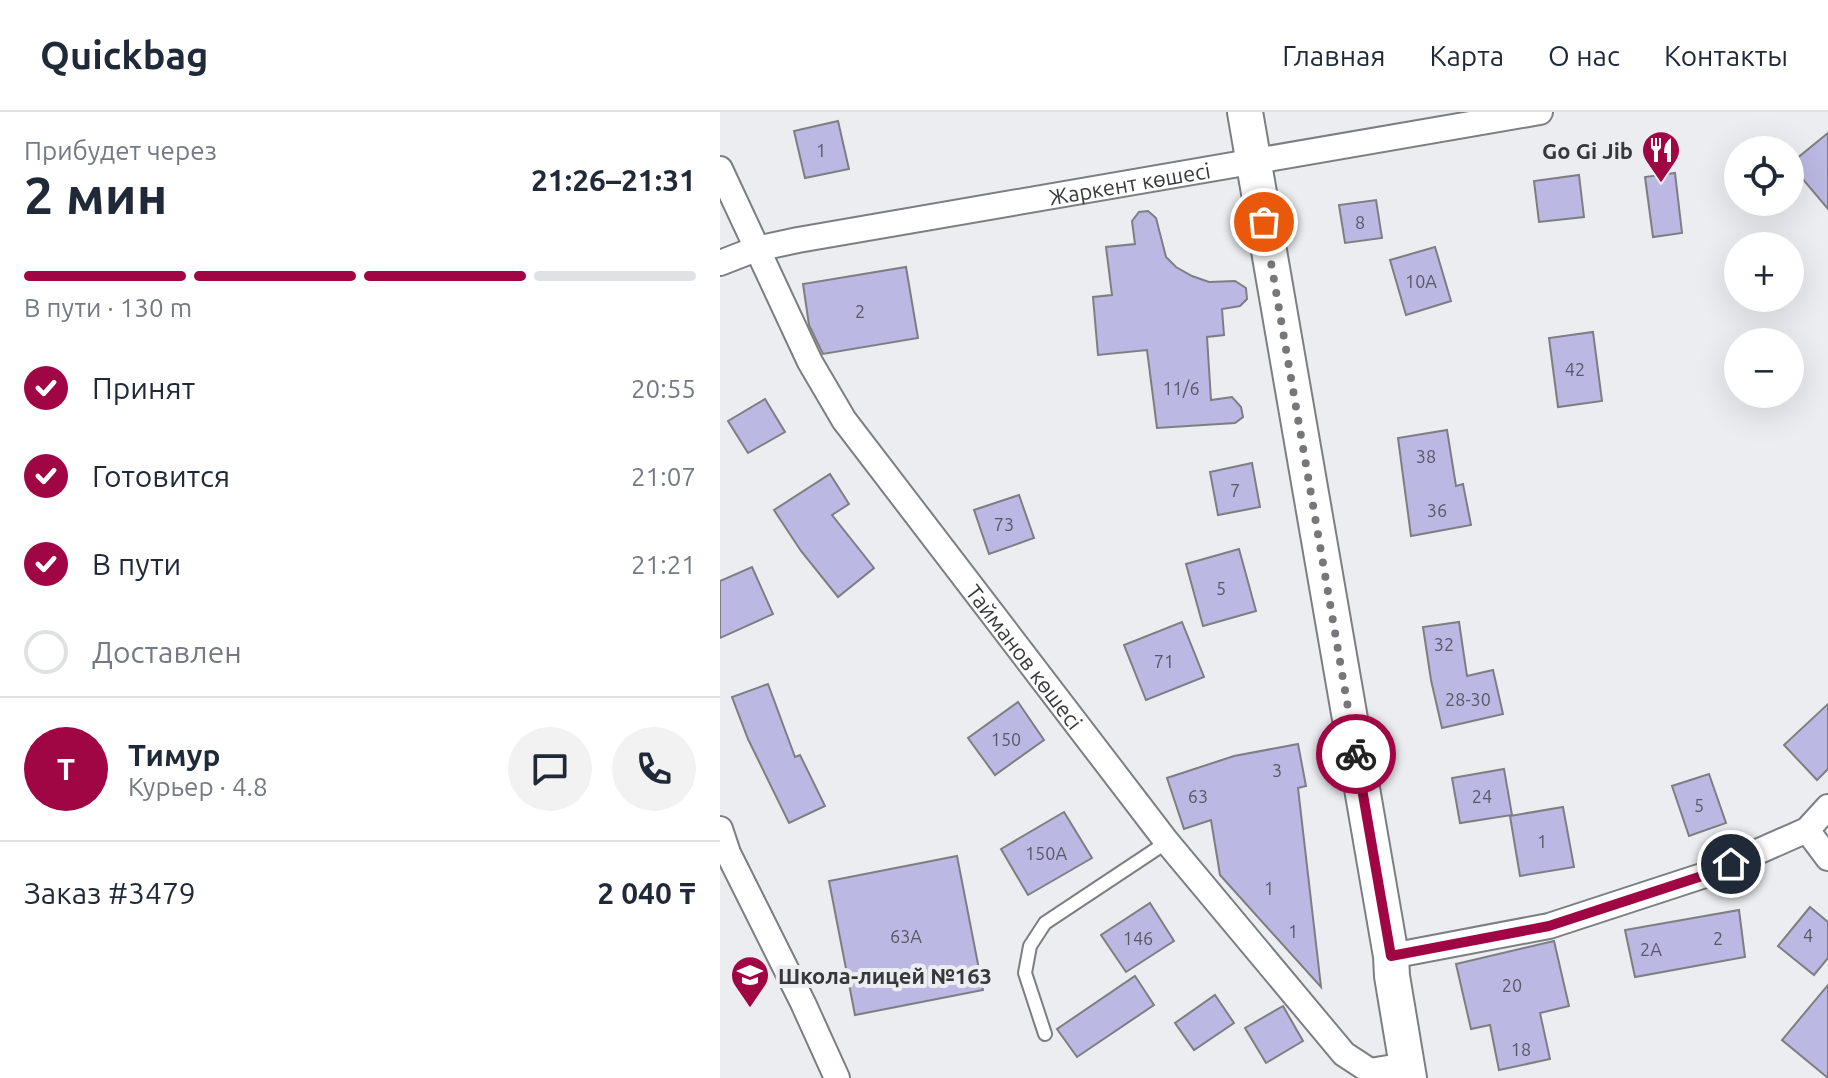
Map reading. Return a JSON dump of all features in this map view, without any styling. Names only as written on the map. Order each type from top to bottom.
[{"type":"street","points":[[1245,112],[1391,956],[1407,1072]]},
{"type":"street","name":"Жаркент көшесі","points":[[720,263],[756,249],[798,240],[1540,112]]},
{"type":"street","name":"Тайманов көшесі","points":[[720,169],[810,362],[844,420],[1167,842],[1344,1054],[1370,1071],[1407,1072]]},
{"type":"street","points":[[1391,956],[1549,926],[1705,875],[1807,830],[1828,807]]},
{"type":"street","points":[[720,829],[728,853],[837,1078]]},
{"type":"street","points":[[1807,830],[1828,858]]},
{"type":"lane","points":[[1045,1034],[1025,973],[1030,946],[1045,923],[1167,842]]},
{"type":"building","points":[[838,121],[849,169],[805,178],[794,131]]},
{"type":"building","points":[[1828,133],[1828,209],[1804,181],[1804,153]]},
{"type":"building","points":[[1675,173],[1682,233],[1653,237],[1645,177]]},
{"type":"building","points":[[1579,175],[1584,217],[1539,222],[1534,181]]},
{"type":"building","points":[[1376,200],[1382,238],[1345,243],[1339,205]]},
{"type":"building","points":[[1148,211],[1156,218],[1166,257],[1176,267],[1209,282],[1235,281],[1246,288],[1247,299],[1240,306],[1222,309],[1224,335],[1207,337],[1211,400],[1232,397],[1241,407],[1243,417],[1235,423],[1157,428],[1147,350],[1098,355],[1093,297],[1112,295],[1106,247],[1135,244],[1132,221],[1139,212]]},
{"type":"building","points":[[1435,247],[1451,301],[1406,315],[1390,260]]},
{"type":"building","points":[[906,267],[918,338],[823,354],[809,325],[803,284]]},
{"type":"building","points":[[1593,332],[1602,401],[1558,407],[1549,338]]},
{"type":"building","points":[[765,399],[785,432],[748,453],[728,421]]},
{"type":"building","points":[[1447,430],[1456,486],[1463,484],[1471,525],[1411,536],[1398,438]]},
{"type":"building","points":[[1252,463],[1260,507],[1218,515],[1210,472]]},
{"type":"building","points":[[830,474],[849,504],[832,515],[874,568],[838,597],[801,551],[774,510]]},
{"type":"building","points":[[1019,495],[1034,538],[989,554],[974,510]]},
{"type":"building","points":[[1239,549],[1256,611],[1203,626],[1186,564]]},
{"type":"building","points":[[752,567],[773,614],[720,638],[720,581]]},
{"type":"building","points":[[1182,622],[1204,677],[1146,700],[1124,645]]},
{"type":"building","points":[[1459,622],[1467,676],[1493,670],[1503,714],[1442,728],[1423,627]]},
{"type":"building","points":[[768,684],[795,757],[800,755],[825,806],[789,823],[748,739],[732,697]]},
{"type":"building","points":[[1018,702],[1044,740],[995,775],[968,738]]},
{"type":"building","points":[[1828,704],[1828,769],[1817,780],[1784,745]]},
{"type":"building","points":[[1298,744],[1306,786],[1298,788],[1321,987],[1220,875],[1211,820],[1184,829],[1167,778],[1234,756]]},
{"type":"building","points":[[1504,769],[1512,815],[1460,823],[1452,778]]},
{"type":"building","points":[[1709,774],[1726,823],[1689,836],[1672,786]]},
{"type":"building","points":[[1563,807],[1574,867],[1520,876],[1510,816]]},
{"type":"building","points":[[1064,812],[1092,858],[1028,895],[1001,849]]},
{"type":"building","points":[[957,856],[983,990],[855,1015],[829,881]]},
{"type":"building","points":[[1150,903],[1174,941],[1126,972],[1101,935]]},
{"type":"building","points":[[1810,907],[1828,922],[1828,958],[1814,975],[1778,946]]},
{"type":"building","points":[[1739,910],[1745,957],[1635,977],[1625,930]]},
{"type":"building","points":[[1554,941],[1569,1006],[1540,1013],[1550,1059],[1499,1070],[1490,1025],[1471,1029],[1456,964]]},
{"type":"building","points":[[1135,976],[1154,1005],[1077,1057],[1057,1029]]},
{"type":"building","points":[[1828,985],[1828,1078],[1782,1040]]},
{"type":"building","points":[[1215,995],[1234,1023],[1194,1050],[1175,1023]]},
{"type":"building","points":[[1283,1006],[1303,1041],[1266,1063],[1245,1028]]},
{"type":"way so far","points":[[1264,222],[1356,754]]},
{"type":"place","name":"Go Gi Jib","points":[[1661,184]]},
{"type":"place","name":"Школа-лицей №163","points":[[750,1009]]},
{"type":"route","points":[[1356,754],[1391,956],[1549,926],[1731,864]]}]
